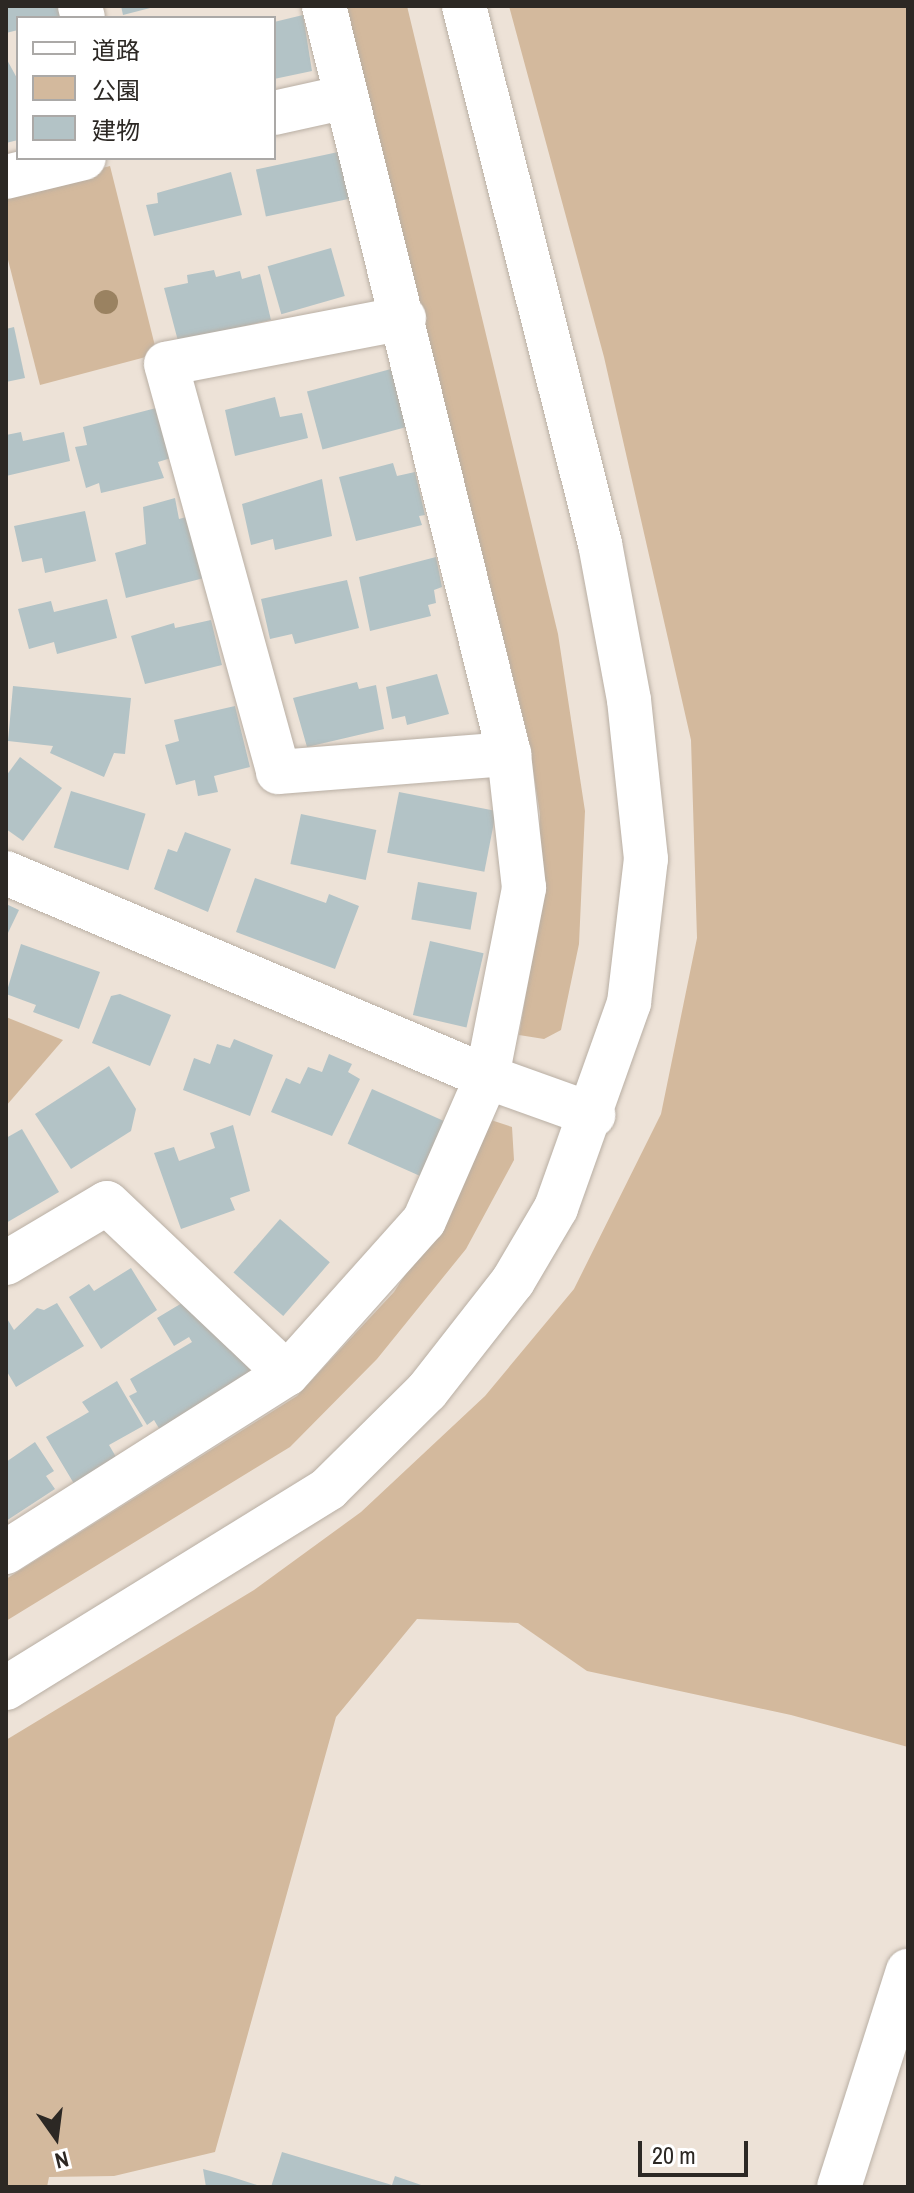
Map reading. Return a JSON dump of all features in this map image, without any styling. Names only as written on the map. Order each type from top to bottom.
[{"type":"street","points":[[6,1552],[287,1374],[424,1221],[487,1077],[524,888],[509,754],[404,318],[324,6]]},
{"type":"street","points":[[6,1688],[328,1489],[427,1391],[513,1281],[556,1208],[593,1115],[629,1003],[646,859],[629,700],[600,544],[464,6]]},
{"type":"street","points":[[276,113],[346,97]]},
{"type":"street","points":[[6,177],[76,160]]},
{"type":"street","points":[[404,318],[166,364],[278,772],[509,754]]},
{"type":"street","points":[[6,873],[487,1077],[593,1115]]},
{"type":"street","points":[[6,1263],[107,1203],[287,1374]]},
{"type":"street","points":[[839,2187],[908,1971]]},
{"type":"green space","points":[[345,6],[407,6],[558,634],[585,811],[579,944],[561,1030],[544,1039],[519,1035],[536,936],[540,814],[528,737]]},
{"type":"green space","points":[[509,6],[908,6],[908,1747],[791,1715],[587,1671],[518,1623],[417,1619],[336,1717],[215,2152],[114,2176],[49,2177],[47,2187],[6,2187],[6,1740],[254,1590],[361,1512],[485,1396],[574,1289],[661,1114],[697,938],[691,740],[604,357]]},
{"type":"green space","points":[[110,166],[157,354],[40,385],[6,252],[6,193]]},
{"type":"green space","points":[[6,1017],[63,1040],[6,1106]]},
{"type":"green space","points":[[491,1120],[512,1127],[514,1160],[466,1249],[377,1359],[290,1447],[6,1621],[6,1579],[297,1396],[394,1292],[453,1201]]},
{"type":"building","points":[[6,6],[58,6],[60,16],[16,16],[16,30],[6,33]]},
{"type":"building","points":[[121,6],[154,6],[154,7],[123,15]]},
{"type":"building","points":[[303,15],[312,71],[276,79],[276,22]]},
{"type":"building","points":[[6,58],[16,76],[16,140],[6,143]]},
{"type":"building","points":[[343,151],[353,198],[266,216],[256,170]]},
{"type":"building","points":[[231,172],[242,215],[154,236],[146,205],[158,203],[157,193]]},
{"type":"building","points":[[331,248],[345,296],[281,314],[268,266]]},
{"type":"building","points":[[214,270],[216,277],[240,271],[242,279],[260,274],[271,320],[178,341],[164,288],[188,283],[187,275]]},
{"type":"building","points":[[14,327],[25,378],[6,382],[6,329]]},
{"type":"building","points":[[391,369],[407,427],[322,449],[307,392]]},
{"type":"building","points":[[275,397],[280,417],[302,413],[308,438],[235,456],[225,410]]},
{"type":"building","points":[[160,407],[171,458],[158,462],[164,478],[101,493],[99,483],[86,488],[75,447],[87,445],[83,427]]},
{"type":"building","points":[[21,432],[23,441],[64,432],[70,461],[6,476],[6,435]]},
{"type":"building","points":[[393,463],[397,476],[415,472],[425,515],[419,516],[422,525],[356,541],[339,477]]},
{"type":"building","points":[[322,479],[332,536],[275,550],[273,539],[251,545],[242,504]]},
{"type":"building","points":[[175,498],[179,519],[190,516],[208,577],[126,598],[115,553],[146,544],[143,507]]},
{"type":"building","points":[[85,511],[96,561],[45,573],[42,558],[22,562],[14,526]]},
{"type":"building","points":[[436,557],[442,587],[434,590],[436,603],[428,605],[431,616],[370,631],[359,577]]},
{"type":"building","points":[[347,580],[359,628],[295,644],[292,634],[270,639],[261,599]]},
{"type":"building","points":[[107,599],[117,638],[57,654],[54,642],[29,649],[18,609],[51,601],[54,612]]},
{"type":"building","points":[[211,620],[222,665],[145,684],[131,636],[174,623],[175,628]]},
{"type":"building","points":[[437,674],[449,714],[407,725],[405,716],[392,719],[386,687]]},
{"type":"building","points":[[357,682],[359,689],[376,685],[384,729],[307,747],[293,698]]},
{"type":"building","points":[[13,686],[131,698],[125,754],[114,753],[104,777],[50,753],[53,746],[8,741]]},
{"type":"building","points":[[235,706],[250,767],[214,776],[218,792],[198,796],[195,780],[176,785],[165,745],[179,741],[174,720]]},
{"type":"building","points":[[20,757],[62,788],[23,841],[6,829],[6,776]]},
{"type":"building","points":[[71,791],[146,814],[128,870],[54,847]]},
{"type":"building","points":[[399,792],[496,811],[484,872],[387,853]]},
{"type":"building","points":[[301,814],[376,830],[366,880],[290,864]]},
{"type":"building","points":[[185,832],[231,849],[208,912],[154,889],[168,849],[177,852]]},
{"type":"building","points":[[255,878],[326,903],[329,894],[359,906],[335,969],[236,932]]},
{"type":"building","points":[[418,882],[477,892],[470,930],[411,919]]},
{"type":"building","points":[[6,904],[19,910],[6,937]]},
{"type":"building","points":[[430,941],[484,953],[466,1027],[413,1015]]},
{"type":"building","points":[[21,944],[100,972],[79,1029],[33,1012],[36,1005],[6,994]]},
{"type":"building","points":[[120,994],[171,1015],[150,1066],[92,1043],[111,996]]},
{"type":"building","points":[[234,1039],[273,1055],[250,1116],[183,1090],[194,1058],[210,1064],[217,1044],[230,1048]]},
{"type":"building","points":[[329,1054],[352,1064],[348,1072],[360,1079],[332,1136],[271,1112],[286,1078],[300,1084],[308,1067],[322,1072]]},
{"type":"building","points":[[109,1066],[136,1109],[131,1131],[71,1169],[35,1114]]},
{"type":"building","points":[[372,1089],[445,1122],[421,1176],[348,1144]]},
{"type":"building","points":[[233,1125],[250,1191],[230,1198],[235,1210],[181,1229],[154,1153],[174,1147],[179,1161],[215,1148],[210,1133]]},
{"type":"building","points":[[22,1129],[59,1192],[6,1223],[6,1138]]},
{"type":"building","points":[[280,1219],[330,1262],[283,1316],[233,1273]]},
{"type":"building","points":[[131,1268],[157,1310],[101,1349],[69,1297],[89,1284],[94,1291]]},
{"type":"building","points":[[187,1300],[255,1373],[160,1430],[154,1420],[147,1425],[129,1396],[137,1392],[130,1379],[192,1342],[189,1337],[174,1346],[157,1318]]},
{"type":"building","points":[[57,1303],[84,1346],[16,1387],[6,1370],[6,1317],[14,1330],[37,1308],[44,1310]]},
{"type":"building","points":[[117,1381],[143,1426],[109,1445],[119,1462],[76,1487],[46,1437],[89,1412],[82,1402]]},
{"type":"building","points":[[35,1442],[54,1471],[46,1476],[55,1489],[6,1521],[6,1462]]},
{"type":"building","points":[[282,2152],[392,2185],[395,2176],[427,2187],[271,2187]]},
{"type":"building","points":[[203,2169],[229,2176],[263,2187],[206,2187]]}]
